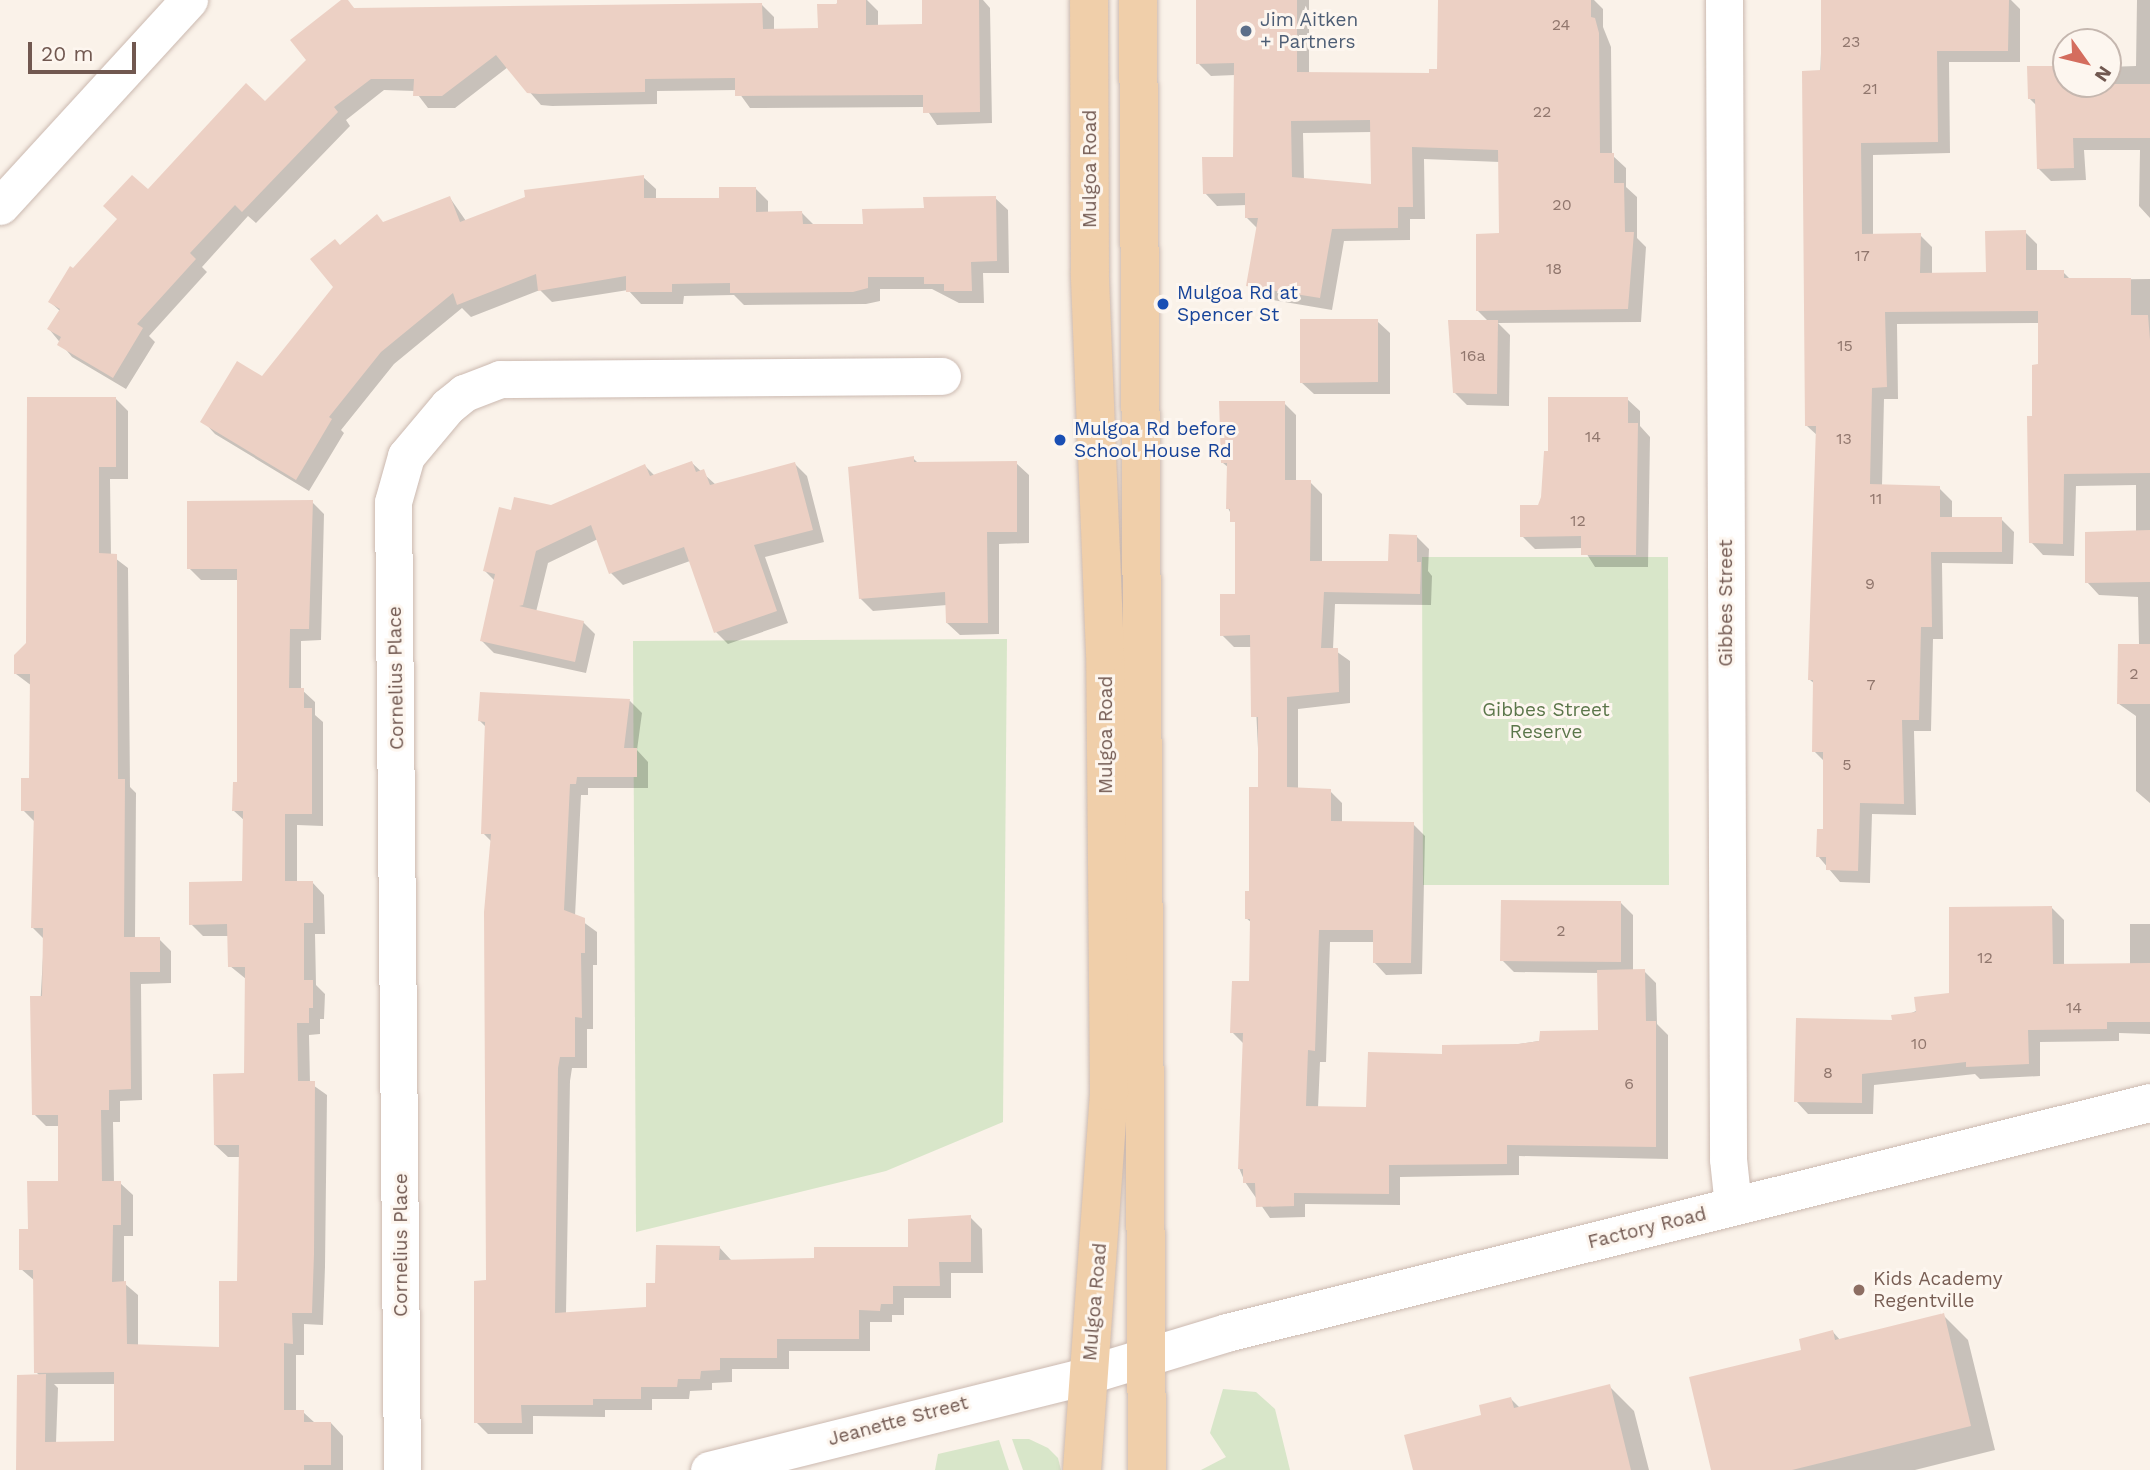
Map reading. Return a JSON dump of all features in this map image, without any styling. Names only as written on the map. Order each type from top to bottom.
[{"type":"main road","name":"Mulgoa Road","points":[[1082,1470],[1109,1091],[1105,653],[1090,272],[1089,0]]},
{"type":"main road","name":"Mulgoa Road","points":[[1138,0],[1144,1356],[1147,1470]]},
{"type":"street","points":[[0,206],[189,0]]},
{"type":"street","name":"Gibbes Street","points":[[1724,0],[1728,1159],[1733,1206]]},
{"type":"street","name":"Cornelius Place","points":[[402,1470],[393,502],[406,456],[448,406],[464,393],[500,379],[942,376]]},
{"type":"street","name":"Factory Road","points":[[1089,1375],[1144,1356],[2150,1103]]},
{"type":"street","name":"Jeanette Street","points":[[709,1470],[1089,1375]]},
{"type":"green space","name":"Gibbes Street Reserve","points":[[1422,557],[1668,557],[1669,885],[1423,885]]},
{"type":"green space","points":[[1007,639],[1003,1122],[886,1171],[636,1232],[633,641]]},
{"type":"green space","points":[[1223,1389],[1256,1392],[1275,1409],[1290,1470],[1201,1470],[1226,1457],[1210,1433]]},
{"type":"green space","points":[[1012,1439],[1029,1439],[1048,1448],[1058,1458],[1061,1470],[1023,1470]]},
{"type":"green space","points":[[999,1440],[1009,1470],[935,1470],[938,1454]]},
{"type":"building","points":[[341,0],[348,0],[354,8],[762,3],[763,29],[818,28],[817,4],[837,4],[837,0],[866,0],[866,25],[922,24],[922,0],[979,0],[980,112],[923,113],[923,95],[735,96],[735,78],[645,79],[645,92],[527,93],[496,55],[442,96],[413,96],[414,79],[371,79],[334,107],[338,112],[242,212],[235,205],[190,253],[196,259],[137,324],[143,328],[113,378],[57,345],[61,337],[47,329],[60,309],[48,302],[70,266],[73,268],[117,219],[103,206],[132,175],[148,189],[246,83],[265,101],[306,60],[290,40]]},
{"type":"building","points":[[1196,0],[1297,0],[1297,72],[1429,73],[1429,69],[1437,69],[1438,0],[1591,0],[1591,17],[1595,18],[1599,33],[1600,153],[1614,153],[1614,183],[1624,183],[1625,232],[1634,232],[1628,309],[1476,311],[1476,234],[1499,233],[1498,150],[1412,147],[1413,207],[1398,207],[1398,228],[1332,229],[1320,298],[1246,286],[1258,218],[1245,218],[1245,193],[1203,194],[1202,157],[1233,157],[1234,63],[1196,64]],"holes":[[[1370,120],[1371,184],[1292,177],[1291,121]]]},
{"type":"building","points":[[1821,0],[2009,0],[2008,51],[1937,51],[1938,142],[1861,143],[1862,234],[1921,233],[1920,273],[1986,272],[1985,231],[2026,230],[2026,270],[2064,270],[2064,278],[2131,278],[2131,315],[2148,315],[2150,340],[2150,473],[2064,474],[2063,544],[2029,543],[2027,416],[2032,416],[2032,365],[2038,364],[2038,311],[1885,312],[1887,387],[1872,388],[1870,484],[1940,486],[1940,517],[2002,517],[2002,552],[1931,552],[1932,627],[1921,627],[1919,720],[1902,720],[1904,804],[1860,803],[1858,871],[1826,870],[1826,857],[1816,857],[1817,829],[1823,829],[1823,752],[1812,752],[1813,680],[1808,680],[1816,426],[1805,426],[1802,71],[1821,70]]},
{"type":"building","points":[[2027,66],[2052,66],[2052,98],[2122,98],[2122,84],[2150,84],[2150,138],[2073,138],[2074,168],[2037,169],[2035,99],[2028,99]]},
{"type":"building","points":[[644,175],[644,198],[719,198],[719,187],[756,187],[756,212],[802,211],[803,224],[863,224],[862,209],[924,208],[923,197],[996,196],[997,261],[971,262],[972,291],[944,291],[944,284],[924,284],[924,277],[868,277],[868,288],[853,292],[730,293],[730,283],[672,284],[672,292],[626,292],[626,276],[538,291],[536,274],[457,305],[453,293],[381,352],[329,417],[332,419],[296,480],[200,422],[237,361],[262,376],[333,287],[310,259],[335,239],[340,245],[377,214],[383,222],[450,196],[460,222],[525,197],[524,190]]},
{"type":"building","points":[[1300,319],[1378,319],[1378,382],[1300,383]]},
{"type":"building","points":[[1448,320],[1498,320],[1497,394],[1453,393]]},
{"type":"building","points":[[27,397],[116,397],[116,467],[99,467],[99,553],[117,554],[118,779],[125,779],[124,937],[160,937],[160,972],[130,972],[131,1089],[109,1090],[109,1110],[101,1110],[102,1181],[121,1181],[121,1225],[113,1225],[112,1282],[126,1281],[127,1344],[219,1347],[219,1281],[237,1281],[239,1145],[214,1145],[213,1074],[244,1073],[245,967],[228,967],[227,924],[189,925],[189,882],[242,881],[243,811],[232,811],[233,782],[237,782],[237,569],[187,569],[187,501],[313,500],[309,629],[290,629],[289,688],[304,688],[304,708],[312,708],[312,814],[285,814],[285,881],[313,881],[313,923],[304,923],[304,980],[313,980],[313,1008],[309,1008],[309,1023],[297,1023],[298,1081],[315,1081],[314,1254],[312,1313],[292,1313],[293,1344],[284,1343],[284,1410],[304,1410],[304,1422],[331,1422],[331,1465],[304,1465],[304,1470],[16,1470],[17,1375],[46,1374],[45,1442],[114,1441],[114,1372],[34,1373],[33,1270],[19,1270],[19,1229],[28,1229],[27,1181],[58,1181],[58,1115],[32,1115],[30,996],[42,996],[43,928],[31,928],[34,811],[21,811],[21,778],[29,778],[30,674],[14,674],[14,655],[26,643]]},
{"type":"building","points":[[1548,397],[1628,397],[1628,423],[1638,423],[1636,555],[1581,555],[1581,536],[1520,537],[1520,505],[1538,505],[1541,497],[1544,451],[1548,451]]},
{"type":"building","points":[[1219,401],[1285,401],[1285,480],[1311,480],[1310,561],[1388,561],[1389,534],[1417,535],[1417,562],[1421,562],[1420,594],[1324,592],[1321,648],[1338,648],[1339,692],[1287,697],[1287,787],[1331,789],[1331,821],[1414,822],[1411,963],[1373,963],[1373,930],[1319,930],[1315,1051],[1308,1050],[1306,1106],[1366,1107],[1368,1052],[1442,1054],[1442,1045],[1518,1044],[1539,1041],[1540,1031],[1598,1030],[1597,970],[1645,969],[1646,1021],[1656,1021],[1656,1147],[1507,1145],[1507,1164],[1389,1165],[1389,1194],[1294,1193],[1294,1206],[1256,1207],[1255,1183],[1243,1183],[1243,1169],[1238,1169],[1243,1033],[1230,1033],[1232,981],[1249,981],[1250,919],[1245,919],[1245,891],[1249,891],[1249,787],[1258,787],[1258,717],[1251,717],[1250,635],[1220,636],[1220,594],[1235,594],[1235,522],[1230,522],[1230,509],[1226,509],[1227,463],[1221,463]]},
{"type":"building","points":[[914,456],[914,462],[1017,461],[1017,532],[987,532],[988,623],[946,623],[945,592],[859,599],[848,467]]},
{"type":"building","points":[[692,461],[696,472],[704,469],[710,485],[795,462],[813,530],[754,545],[777,611],[714,633],[684,547],[609,574],[591,525],[536,551],[523,605],[519,606],[584,621],[575,662],[480,641],[495,574],[483,571],[499,507],[511,510],[514,497],[551,505],[645,464],[650,476]]},
{"type":"building","points":[[2150,530],[2150,582],[2085,583],[2085,532]]},
{"type":"building","points":[[2118,644],[2150,644],[2150,704],[2117,704]]},
{"type":"building","points":[[480,692],[630,699],[624,748],[637,748],[637,777],[577,777],[576,784],[570,784],[564,910],[585,918],[585,953],[581,953],[582,1018],[575,1017],[575,1057],[560,1057],[558,1068],[555,1313],[646,1307],[646,1283],[655,1283],[656,1245],[720,1246],[719,1260],[814,1258],[814,1247],[908,1247],[908,1219],[971,1215],[971,1262],[939,1262],[940,1286],[893,1286],[893,1304],[881,1304],[880,1311],[859,1310],[859,1339],[777,1339],[777,1358],[720,1358],[720,1370],[701,1371],[700,1379],[678,1379],[677,1387],[641,1387],[641,1399],[593,1399],[593,1405],[521,1405],[522,1423],[474,1423],[474,1281],[486,1280],[484,912],[491,834],[481,834],[485,722],[478,721]]},
{"type":"building","points":[[1501,900],[1621,901],[1621,962],[1500,961]]},
{"type":"building","points":[[2052,906],[2053,964],[2150,963],[2150,1022],[2107,1022],[2107,1029],[2028,1030],[2029,1064],[1966,1067],[1966,1062],[1862,1074],[1862,1103],[1794,1102],[1796,1018],[1892,1020],[1891,1015],[1916,1012],[1914,997],[1949,993],[1949,907]]},
{"type":"building","points":[[1944,1313],[1971,1426],[1792,1470],[1711,1470],[1689,1377],[1801,1350],[1799,1339],[1833,1330],[1835,1340]]},
{"type":"building","points":[[1610,1384],[1631,1470],[1413,1470],[1404,1435],[1481,1415],[1479,1405],[1511,1397],[1514,1408]]},
{"type":"place","name":"Jim Aitken + Partners","points":[[1246,31]]},
{"type":"place","name":"Mulgoa Rd at Spencer St","points":[[1163,304]]},
{"type":"place","name":"Mulgoa Rd before School House Rd","points":[[1060,440]]},
{"type":"place","name":"Kids Academy Regentville","points":[[1859,1290]]}]
